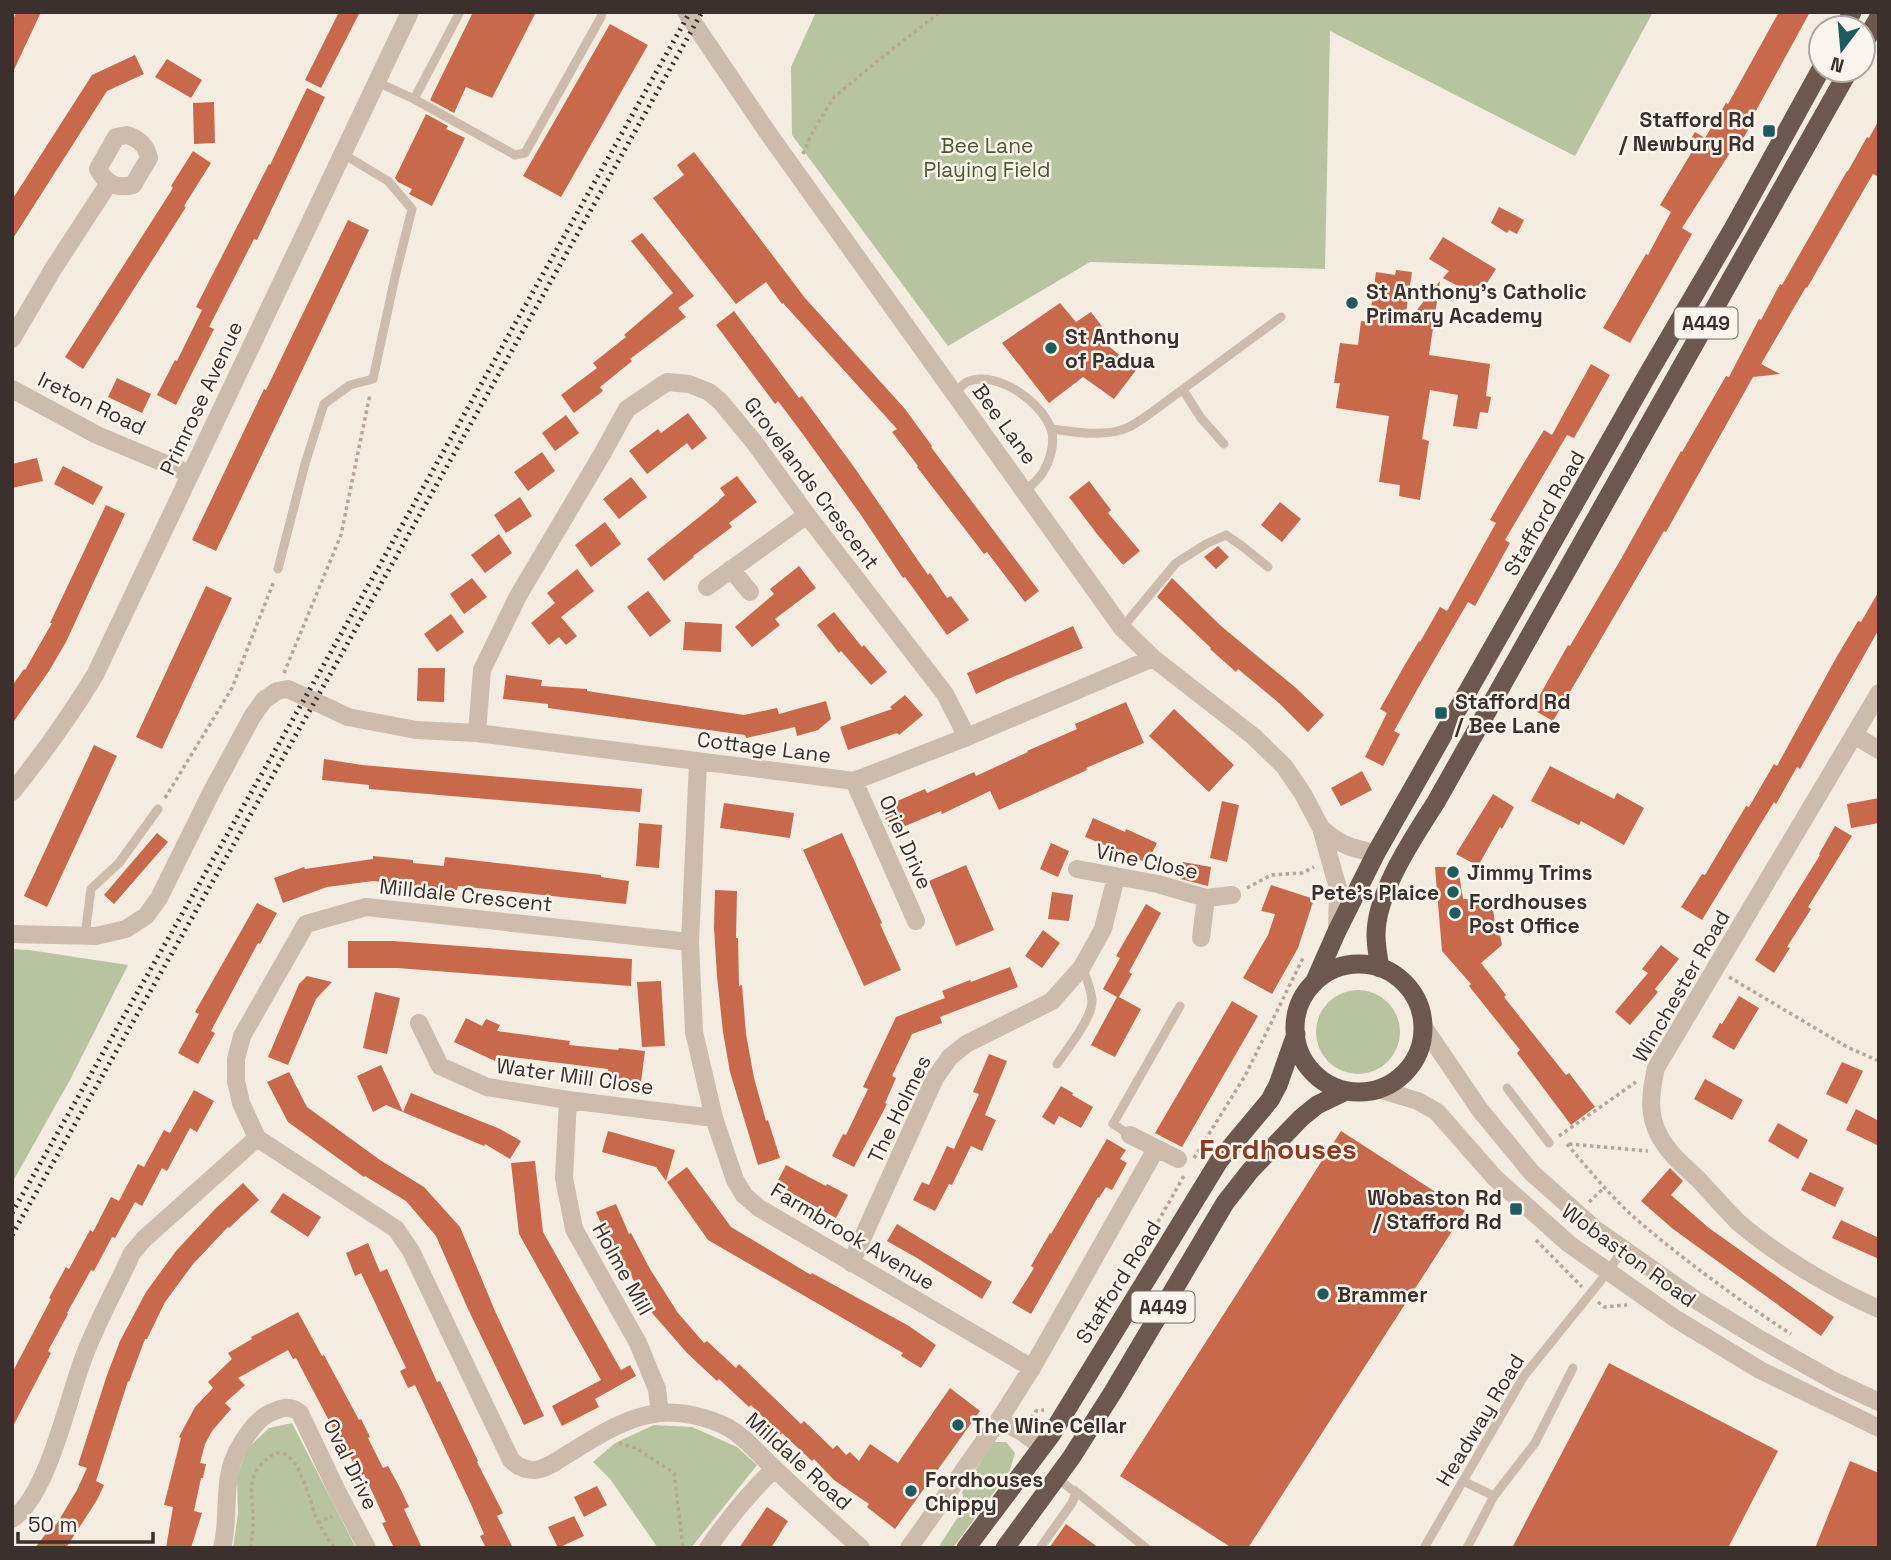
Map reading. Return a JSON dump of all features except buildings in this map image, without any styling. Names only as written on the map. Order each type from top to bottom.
[{"type":"highway","name":"Stafford Road","points":[[1314,983],[1376,853],[1734,227],[1813,84]]},
{"type":"highway","name":"A449","points":[[1380,968],[1376,933],[1380,913],[1396,869],[1841,84]]},
{"type":"highway","points":[[1314,983],[1328,972],[1363,964],[1380,968],[1400,979],[1415,997],[1423,1026],[1421,1045],[1414,1061],[1391,1085],[1378,1089]]},
{"type":"highway","name":"A449","points":[[1296,1034],[1296,1016],[1303,998],[1314,983]]},
{"type":"highway","name":"Stafford Road","points":[[966,1548],[1058,1423],[1219,1161],[1270,1100],[1296,1034]]},
{"type":"highway","points":[[1296,1034],[1301,1054],[1312,1071],[1327,1083],[1346,1091]]},
{"type":"highway","name":"A449","points":[[1005,1548],[1057,1478],[1113,1392],[1225,1203],[1251,1171],[1301,1118],[1317,1105],[1346,1091],[1378,1089]]},
{"type":"highway","points":[[1041,1446],[1056,1451],[1063,1445],[1090,1404],[1113,1392]]},
{"type":"street","name":"Primrose Avenue","points":[[12,792],[42,757],[95,675],[410,12]]},
{"type":"street","name":"Bee Lane","points":[[686,12],[768,133],[1122,628],[1153,658],[1264,746],[1284,766],[1321,828],[1338,888],[1338,930]]},
{"type":"street","points":[[12,339],[53,269],[109,183]]},
{"type":"street","name":"Grovelands Crescent","points":[[477,733],[482,670],[518,596],[627,409],[667,382],[689,384],[709,392],[720,401],[945,694],[967,737]]},
{"type":"street","name":"Ireton Road","points":[[12,389],[97,435],[190,474]]},
{"type":"street","points":[[707,587],[807,515]]},
{"type":"street","points":[[731,569],[750,592]]},
{"type":"street","name":"Cottage Lane","points":[[276,691],[288,689],[348,717],[416,730],[477,733],[854,781],[967,737],[1153,658]]},
{"type":"street","points":[[12,934],[96,936],[126,929],[146,916],[159,898],[252,717],[264,700],[276,691]]},
{"type":"street","name":"Winchester Road","points":[[1879,693],[1656,1068],[1650,1093],[1657,1134],[1670,1153],[1739,1222],[1787,1259],[1879,1309]]},
{"type":"street","points":[[1854,735],[1879,750]]},
{"type":"street","name":"Farmbrook Avenue","points":[[698,762],[690,942],[694,1032],[714,1118],[735,1180],[744,1195],[759,1208],[1032,1368]]},
{"type":"street","name":"Oriel Drive","points":[[854,781],[916,920]]},
{"type":"street","name":"Bee Lane","points":[[1321,828],[1337,842],[1376,853]]},
{"type":"street","name":"Vine Close","points":[[1077,869],[1158,884],[1206,898],[1232,895]]},
{"type":"street","name":"The Holmes","points":[[850,1263],[935,1078],[950,1057],[966,1044],[1052,1001],[1082,967],[1103,929],[1116,877]]},
{"type":"street","name":"Vine Close","points":[[1201,938],[1206,898]]},
{"type":"street","name":"Milldale Crescent","points":[[257,1138],[241,1103],[236,1081],[236,1059],[242,1036],[306,925],[366,907],[690,942]]},
{"type":"street","name":"Water Mill Close","points":[[419,1023],[440,1066],[487,1087],[714,1118]]},
{"type":"street","name":"Wobaston Road","points":[[1423,1026],[1480,1110],[1532,1173],[1595,1229],[1689,1295],[1758,1338],[1834,1381],[1879,1402]]},
{"type":"street","name":"Wobaston Road","points":[[1378,1089],[1419,1101],[1437,1112],[1495,1178],[1569,1244],[1676,1320],[1760,1370],[1879,1428]]},
{"type":"street","name":"Holme Mill","points":[[568,1100],[564,1178],[574,1229],[638,1343],[657,1389],[660,1413]]},
{"type":"street","points":[[1130,1135],[1178,1159]]},
{"type":"street","points":[[12,1519],[29,1503],[41,1483],[82,1359],[132,1254],[145,1239],[257,1138]]},
{"type":"street","name":"Milldale Road","points":[[257,1138],[396,1228],[411,1251],[511,1460],[516,1465],[536,1470],[546,1467],[634,1419],[660,1413],[685,1414],[727,1427],[745,1440],[861,1548]]},
{"type":"street","name":"Stafford Road","points":[[909,1548],[1032,1368],[1156,1149]]},
{"type":"street","name":"Oval Drive","points":[[222,1548],[230,1471],[237,1450],[268,1413],[287,1408],[294,1408],[300,1413],[367,1548]]},
{"type":"street","points":[[999,1420],[1041,1446]]},
{"type":"street","points":[[708,1548],[729,1518],[774,1469]]},
{"type":"lane","points":[[414,99],[460,12]]},
{"type":"lane","points":[[377,82],[414,99],[515,155],[525,153],[602,12]]},
{"type":"lane","points":[[278,569],[305,464],[324,404],[350,385],[373,379],[412,209],[388,181],[342,154]]},
{"type":"lane","points":[[1052,429],[1104,433],[1127,428],[1281,317]]},
{"type":"lane","points":[[955,393],[967,382],[982,379],[1000,382],[1020,392],[1039,409],[1052,429],[1052,446],[1040,477],[1025,491]]},
{"type":"lane","points":[[1183,390],[1201,418],[1224,444]]},
{"type":"lane","points":[[1122,628],[1177,564],[1206,544],[1226,536],[1268,567]]},
{"type":"lane","points":[[85,935],[91,889],[119,863],[158,809]]},
{"type":"lane","points":[[1057,1064],[1089,1013],[1092,1002],[1082,967]]},
{"type":"lane","points":[[1130,1135],[1113,1124],[1180,1006]]},
{"type":"lane","points":[[1507,1088],[1549,1143]]},
{"type":"lane","name":"Headway Road","points":[[1424,1548],[1524,1376],[1607,1273],[1623,1249]]},
{"type":"lane","points":[[1467,1548],[1494,1496],[1535,1443],[1573,1368]]},
{"type":"lane","points":[[1057,1478],[1146,1548]]},
{"type":"lane","points":[[1463,1481],[1494,1496]]},
{"type":"lane","points":[[1043,1547],[1072,1503],[1076,1493],[1074,1490]]},
{"type":"path","points":[[802,156],[813,131],[834,97],[940,12]]},
{"type":"path","points":[[798,150],[806,162]]},
{"type":"path","points":[[276,691],[341,535],[373,379]]},
{"type":"path","points":[[158,809],[232,688],[278,569]]},
{"type":"path","points":[[1232,895],[1271,875],[1302,873],[1322,863]]},
{"type":"path","points":[[1147,1240],[1245,1076],[1308,948]]},
{"type":"path","points":[[1715,969],[1847,1047],[1879,1061]]},
{"type":"path","points":[[1549,1143],[1656,1068]]},
{"type":"path","points":[[1549,1143],[1670,1153]]},
{"type":"path","points":[[1567,1144],[1635,1218],[1710,1278],[1798,1339]]},
{"type":"path","points":[[1022,1432],[1036,1411],[1049,1409]]},
{"type":"path","points":[[597,1437],[636,1448],[674,1473],[683,1548]]},
{"type":"path","points":[[251,1548],[251,1495],[255,1472],[274,1454],[284,1454],[301,1473],[318,1523],[334,1548]]},
{"type":"green space","name":"Bee Lane Playing Field","points":[[816,12],[1653,12],[1575,156],[1330,31],[1325,269],[1090,262],[948,346],[792,135],[791,67]]},
{"type":"green space","points":[[12,949],[128,965],[71,1078],[12,1183]]},
{"type":"green space","points":[[1358,990],[1374,993],[1388,1002],[1397,1016],[1400,1032],[1397,1048],[1388,1062],[1374,1071],[1358,1074],[1342,1071],[1328,1062],[1319,1048],[1316,1032],[1319,1016],[1328,1002],[1342,993]]},
{"type":"green space","points":[[292,1423],[356,1548],[233,1548],[238,1514],[237,1477],[247,1449],[269,1428]]},
{"type":"green space","points":[[654,1425],[692,1427],[737,1447],[757,1465],[691,1548],[658,1548],[610,1479],[593,1462],[615,1443]]},
{"type":"green space","points":[[993,1442],[1006,1442],[1015,1453],[1010,1470],[953,1548],[938,1548],[965,1506],[962,1492]]},
{"type":"railway","points":[[12,1213],[690,12]]},
{"type":"railway","points":[[12,1235],[702,12]]},
{"type":"place","name":"Stafford Rd / Newbury Rd","points":[[1769,131]]},
{"type":"place","name":"St Anthony's Catholic Primary Academy","points":[[1352,303]]},
{"type":"place","name":"St Anthony of Padua","points":[[1051,348]]},
{"type":"place","name":"Stafford Rd / Bee Lane","points":[[1441,713]]},
{"type":"place","name":"Jimmy Trims","points":[[1453,872]]},
{"type":"place","name":"Pete's Plaice","points":[[1453,892]]},
{"type":"place","name":"Fordhouses Post Office","points":[[1455,913]]},
{"type":"place","name":"Wobaston Rd / Stafford Rd","points":[[1516,1209]]},
{"type":"place","name":"Brammer","points":[[1323,1294]]},
{"type":"place","name":"The Wine Cellar","points":[[958,1425]]},
{"type":"place","name":"Fordhouses Chippy","points":[[911,1491]]},
{"type":"district","name":"Fordhouses","points":[[1278,1149]]}]
